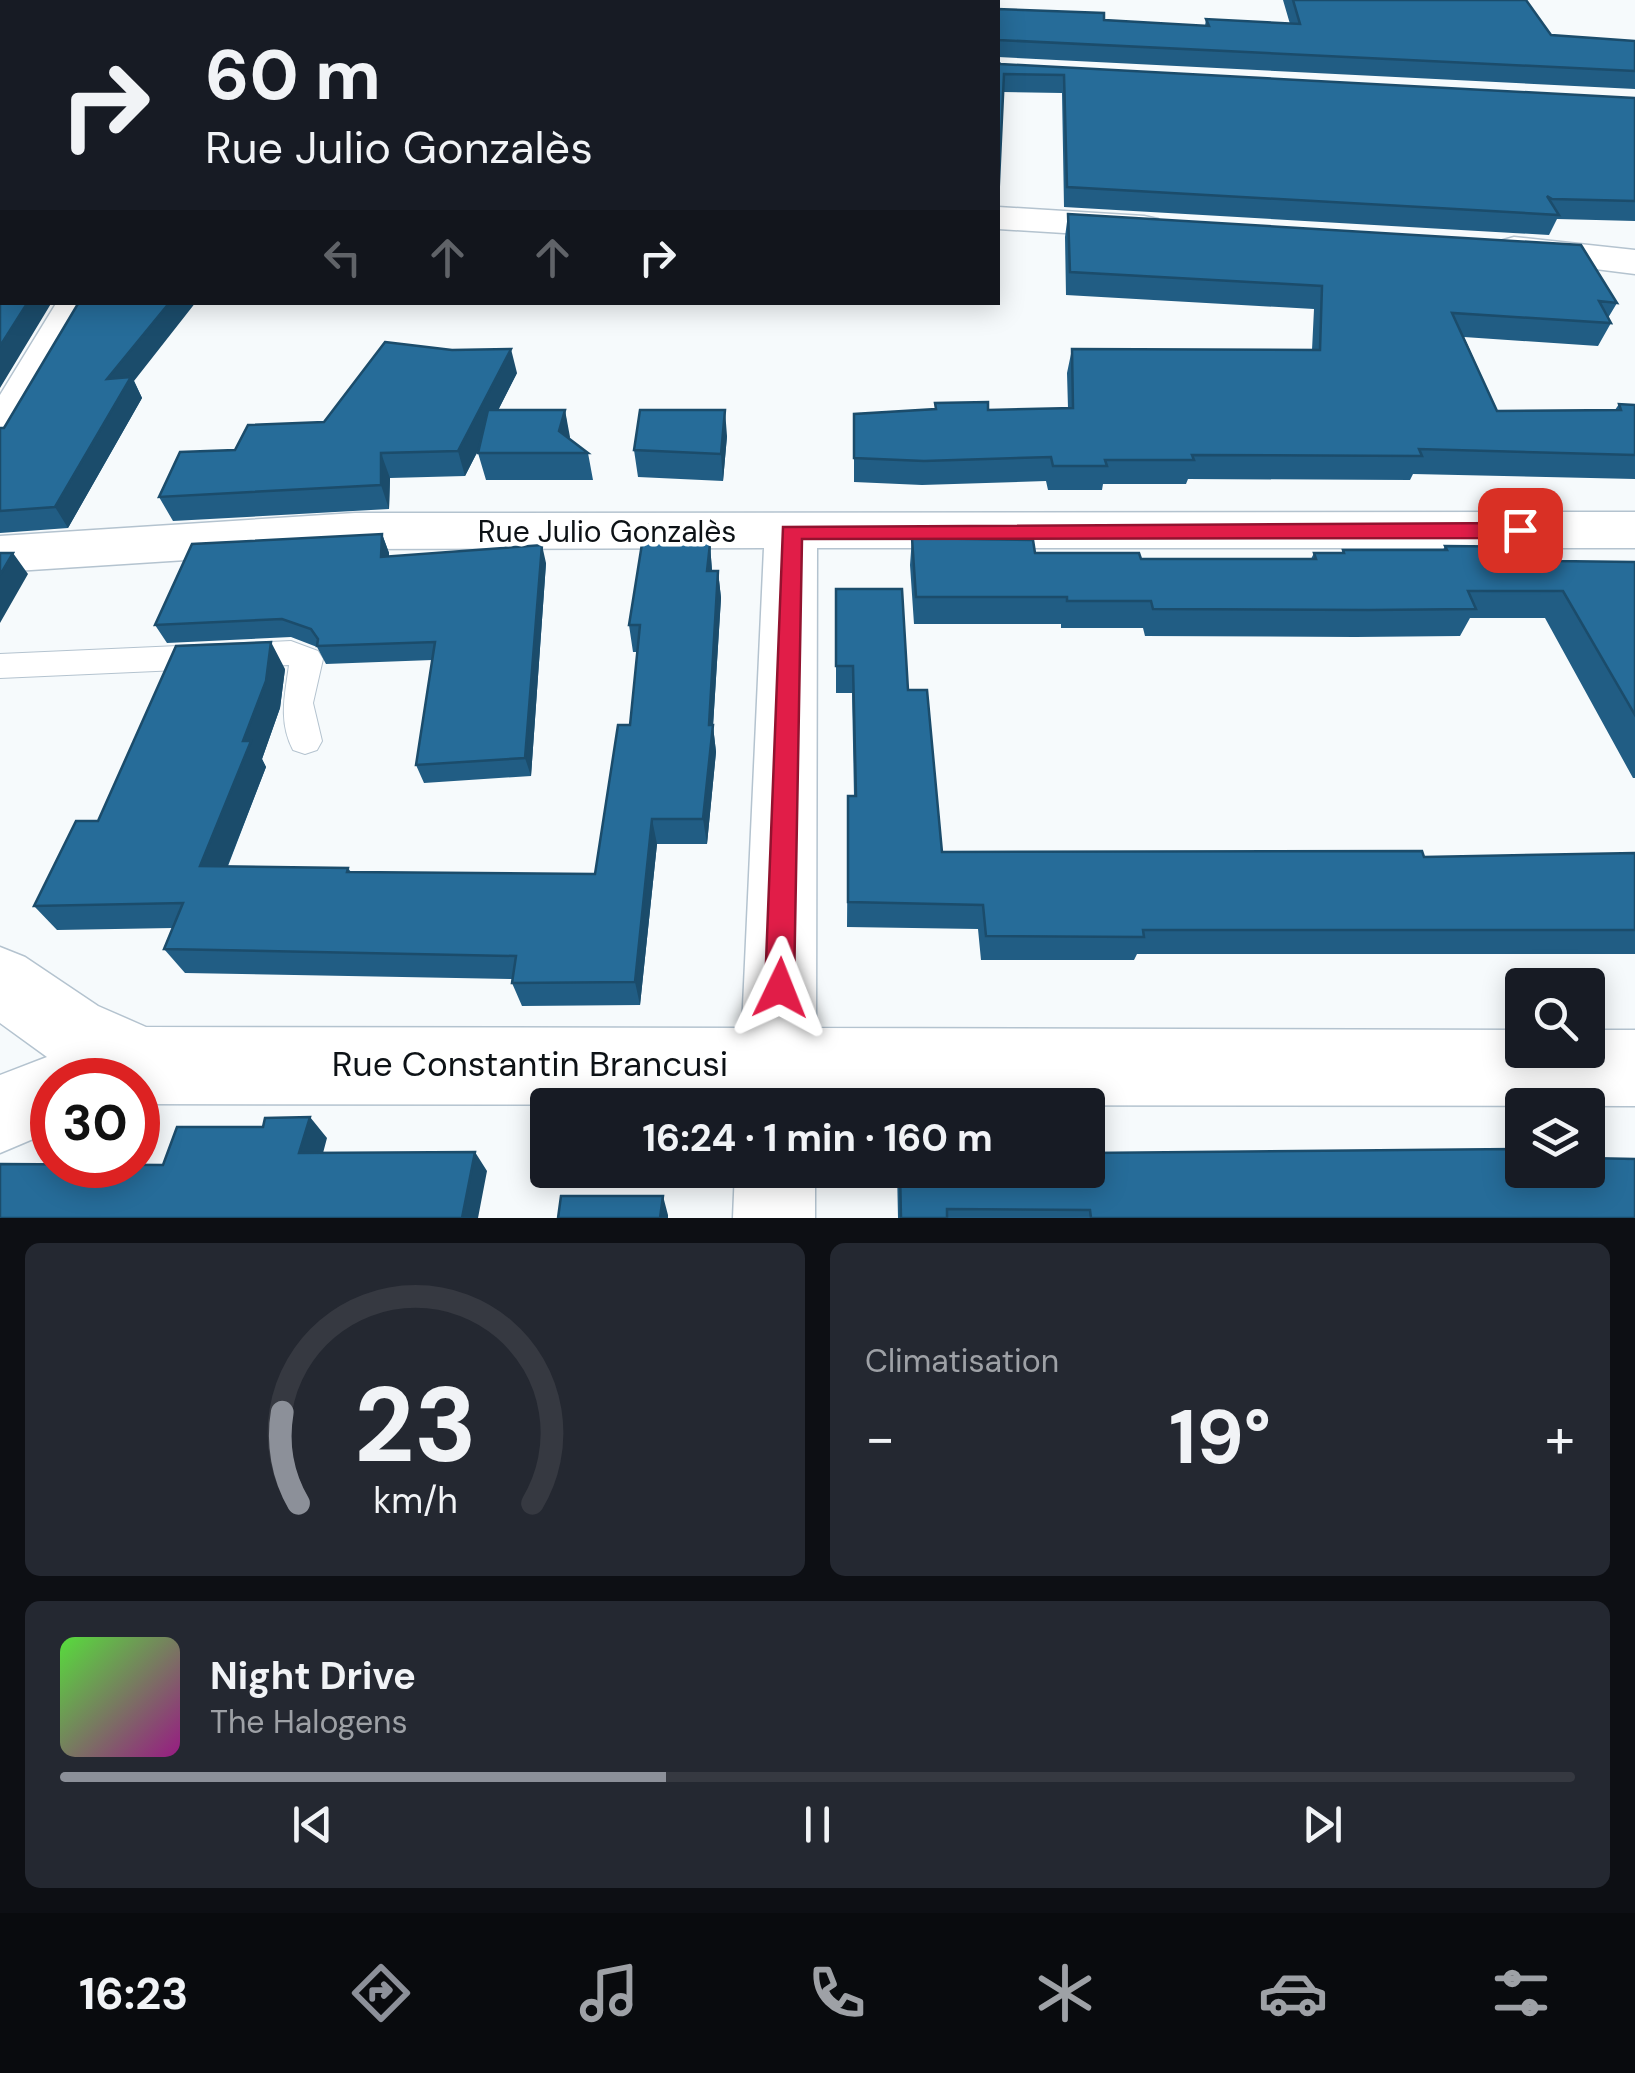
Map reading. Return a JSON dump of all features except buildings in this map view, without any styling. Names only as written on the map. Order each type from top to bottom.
[{"type":"street","points":[[1000,218],[1176,229]]},
{"type":"street","points":[[1475,246],[1586,253],[1635,262]]},
{"type":"street","points":[[0,434],[76,305]]},
{"type":"street","name":"Rue Julio Gonzalès","points":[[0,554],[355,532],[1635,530]]},
{"type":"street","points":[[777,1085],[791,532]]},
{"type":"street","name":"Rue Constantin Brancusi","points":[[0,981],[72,1031],[103,1058]]},
{"type":"street","name":"Rue Constantin Brancusi","points":[[160,1073],[777,1085],[1635,1068]]},
{"type":"street","points":[[0,1114],[30,1102]]},
{"type":"street","points":[[774,1218],[775,1188]]},
{"type":"lane","points":[[0,666],[291,652],[307,660],[298,703],[305,741]]},
{"type":"route","points":[[780,988],[791,532],[1520,530]]}]
